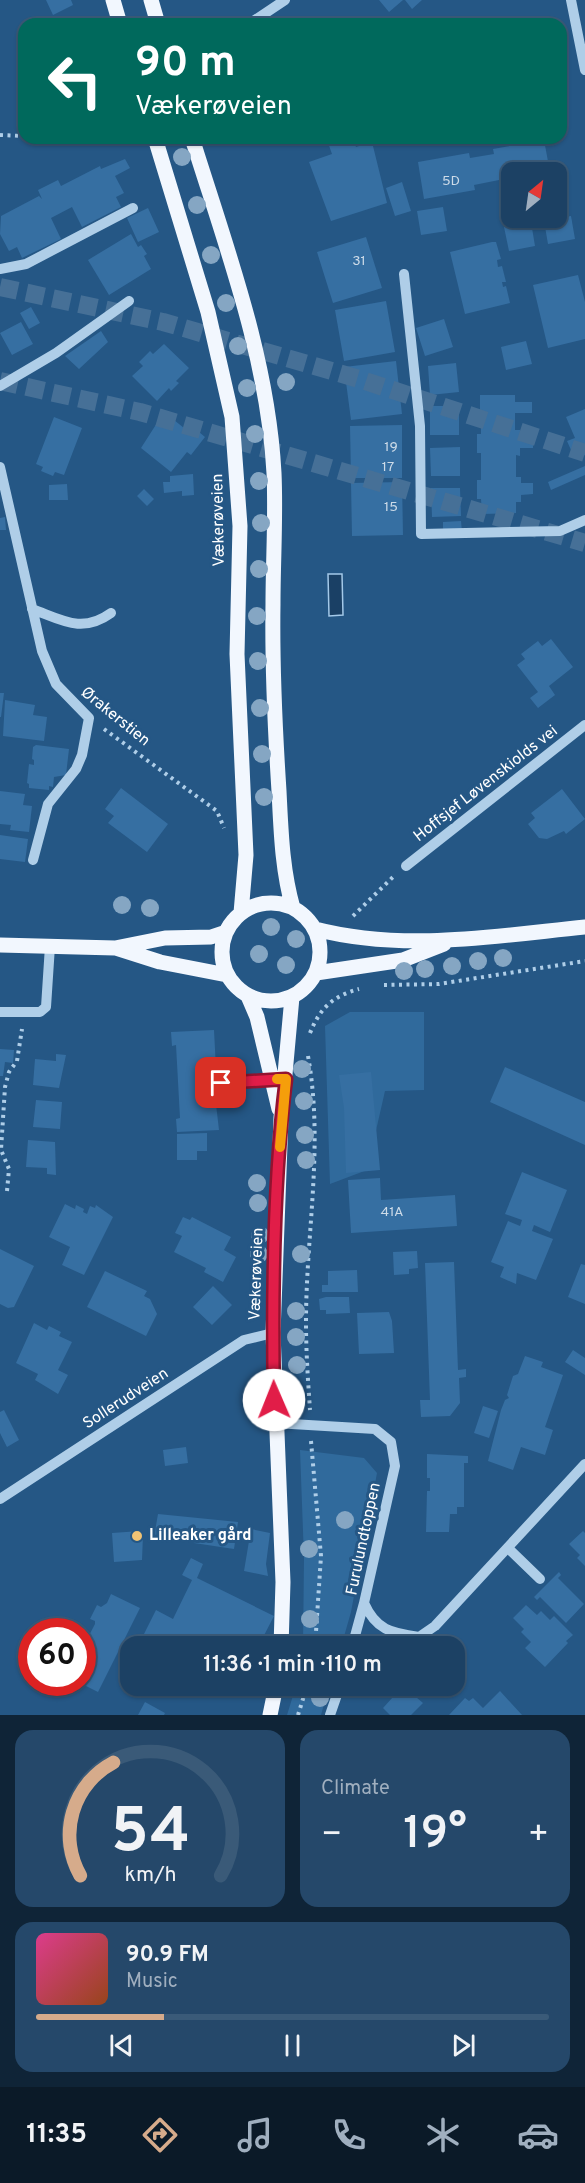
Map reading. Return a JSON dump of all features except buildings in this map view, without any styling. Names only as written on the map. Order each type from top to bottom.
[{"type":"main road","points":[[113,0],[118,18]]},
{"type":"main road","points":[[151,0],[156,18]]},
{"type":"main road","name":"Vækerøveien","points":[[157,144],[208,312],[232,417],[240,526],[237,654],[246,855],[241,913]]},
{"type":"main road","points":[[194,144],[243,304],[258,361],[268,416],[276,528],[274,718],[286,884],[293,908]]},
{"type":"main road","points":[[115,948],[160,962],[227,975],[222,953],[226,932],[241,913],[266,903],[293,908],[302,913],[315,929],[320,944],[320,958],[316,973],[302,991],[292,998],[270,1002],[248,996]]},
{"type":"main road","points":[[315,929],[366,939],[452,941],[585,927]]},
{"type":"main road","points":[[0,945],[115,948],[165,938],[211,937],[226,932]]},
{"type":"main road","points":[[316,973],[403,960],[452,941]]},
{"type":"main road","name":"Vækerøveien","points":[[227,975],[236,987],[248,996],[278,1079]]},
{"type":"main road","name":"Vækerøveien","points":[[281,1636],[283,1582],[273,1333],[281,1118],[278,1079],[292,998]]},
{"type":"main road","points":[[270,1715],[274,1696]]},
{"type":"street","points":[[255,18],[267,5],[285,0]]},
{"type":"street","points":[[570,0],[585,70]]},
{"type":"street","points":[[0,269],[26,264],[133,208]]},
{"type":"street","points":[[404,274],[420,426],[421,534],[560,531],[585,520]]},
{"type":"street","points":[[0,386],[56,353],[129,301]]},
{"type":"street","name":"Ørakerstien","points":[[0,466],[42,651],[52,677],[64,695],[89,718]]},
{"type":"street","points":[[32,609],[73,624],[88,625],[111,613]]},
{"type":"street","points":[[33,860],[48,804],[76,769],[82,755],[89,718]]},
{"type":"street","name":"Hoffsjef Løvenskiolds vei","points":[[406,866],[585,725]]},
{"type":"street","points":[[0,1011],[40,1012],[46,1007],[50,946]]},
{"type":"street","points":[[221,1083],[278,1079]]},
{"type":"street","name":"Sollerudveien","points":[[0,1499],[244,1340],[273,1333]]},
{"type":"street","name":"Furulundtoppen","points":[[275,1423],[310,1423],[375,1429],[392,1442],[395,1466],[364,1603],[370,1618],[393,1634],[419,1637],[435,1626],[585,1464]]},
{"type":"street","points":[[508,1548],[540,1579]]},
{"type":"street","points":[[355,1636],[364,1603]]},
{"type":"street","points":[[330,1715],[337,1696]]},
{"type":"path","points":[[0,135],[18,136]]},
{"type":"path","name":"Ørakerstien","points":[[89,718],[217,811],[225,835]]},
{"type":"path","points":[[353,917],[406,866]]},
{"type":"path","points":[[372,985],[439,984],[585,961]]},
{"type":"path","points":[[309,1044],[310,1032],[325,1004],[346,992],[364,987]]},
{"type":"path","points":[[7,1191],[9,1169],[1,1150],[5,1087],[9,1072],[17,1061],[25,1013]]},
{"type":"path","points":[[308,1055],[314,1091],[316,1174],[306,1322],[313,1478],[321,1556],[316,1636]]},
{"type":"path","points":[[298,1715],[304,1696]]},
{"type":"shaded area","points":[[328,574],[342,574],[343,615],[329,616]]},
{"type":"shaded area","points":[[350,1012],[424,1012],[424,1090],[385,1091],[367,1170],[330,1184],[325,1026]]},
{"type":"shaded area","points":[[300,1450],[364,1458],[377,1473],[351,1612],[344,1636],[303,1636],[304,1558]]},
{"type":"shaded area","points":[[293,1696],[326,1696],[321,1715],[287,1715]]},
{"type":"tunnel","points":[[0,287],[163,322],[359,379],[585,453]]},
{"type":"tunnel","points":[[0,381],[140,412],[585,543]]},
{"type":"slow traffic","points":[[277,1079],[286,1079],[280,1147]]},
{"type":"place","name":"Lilleaker gård","points":[[137,1536]]},
{"type":"route","points":[[221,1083],[286,1079],[281,1118],[274,1302],[274,1400]]}]
